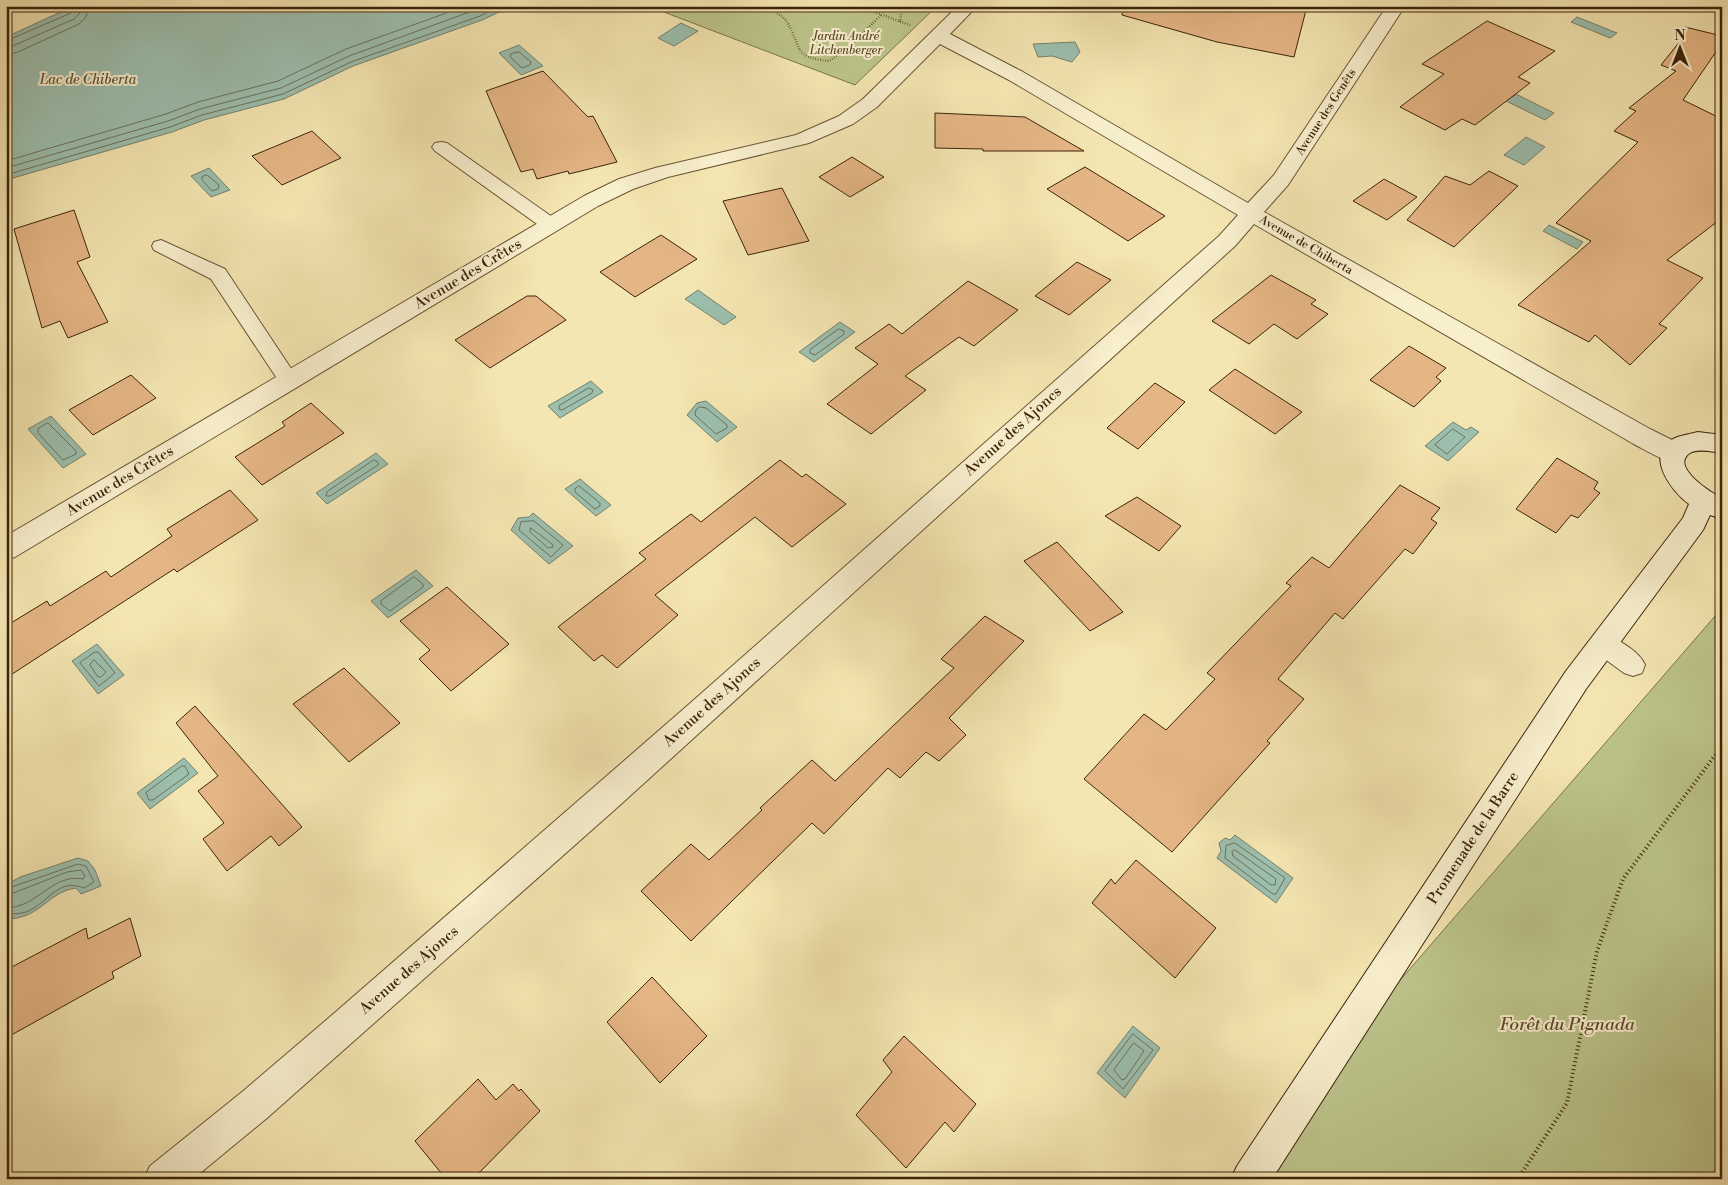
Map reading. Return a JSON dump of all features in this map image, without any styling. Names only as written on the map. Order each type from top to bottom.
[{"type":"street","name":"Avenue des Crêtes","points":[[6,549],[592,201],[626,184],[662,172],[802,139],[846,120],[870,103],[968,6]]},
{"type":"street","name":"Avenue des Genêts","points":[[1250,213],[1282,180],[1396,6]]},
{"type":"street","name":"Avenue de Chiberta","points":[[939,36],[1016,76],[1250,213],[1674,453]]},
{"type":"street","name":"Avenue des Ajoncs","points":[[163,1179],[238,1121],[614,789],[1022,422],[1227,242],[1246,221],[1250,213]]},
{"type":"street","points":[[1712,506],[1692,495],[1676,477],[1672,460],[1674,453],[1682,446],[1706,442],[1722,444]]},
{"type":"street","name":"Promenade de la Barre","points":[[1250,1179],[1576,680],[1694,523],[1712,506]]},
{"type":"lane","points":[[441,147],[551,224]]},
{"type":"lane","points":[[161,246],[218,274],[289,381]]},
{"type":"lane","points":[[1603,644],[1633,665]]},
{"type":"path","points":[[764,6],[786,20],[801,53],[811,59],[829,61],[848,49],[881,15]]},
{"type":"path","points":[[858,6],[915,27]]},
{"type":"path","points":[[900,22],[902,6]]},
{"type":"path","points":[[1518,1179],[1567,1103],[1597,951],[1623,880],[1683,796],[1722,746]]},
{"type":"green space","name":"Jardin André Litchenberger","points":[[648,6],[937,6],[855,85]]},
{"type":"green space","name":"Forêt du Pignada","points":[[1722,608],[1722,1179],[1235,1179],[1261,1141]]},
{"type":"water","name":"Lac de Chiberta","points":[[74,6],[512,6],[482,20],[353,66],[284,99],[204,120],[172,132],[6,180],[6,37]]},
{"type":"water","points":[[1577,17],[1617,33],[1610,38],[1571,22]]},
{"type":"water","points":[[681,23],[698,31],[674,46],[658,38]]},
{"type":"water","points":[[1075,42],[1080,52],[1072,62],[1052,56],[1038,57],[1033,44]]},
{"type":"water","points":[[519,45],[543,66],[521,75],[499,53]]},
{"type":"water","points":[[1516,94],[1554,113],[1545,120],[1504,100]]},
{"type":"water","points":[[1526,137],[1545,147],[1524,165],[1504,155]]},
{"type":"water","points":[[209,168],[230,190],[211,197],[191,176]]},
{"type":"water","points":[[1549,225],[1583,242],[1577,249],[1543,231]]},
{"type":"water","points":[[698,290],[736,317],[724,325],[685,299]]},
{"type":"water","points":[[840,322],[855,332],[814,362],[799,352]]},
{"type":"water","points":[[591,381],[603,392],[560,418],[548,406]]},
{"type":"water","points":[[706,401],[737,427],[717,442],[687,415],[697,403]]},
{"type":"water","points":[[51,416],[86,454],[63,468],[28,429]]},
{"type":"water","points":[[1453,422],[1466,430],[1471,427],[1479,432],[1448,461],[1425,446]]},
{"type":"water","points":[[376,453],[388,464],[327,504],[316,493]]},
{"type":"water","points":[[580,479],[611,505],[596,516],[565,489]]},
{"type":"water","points":[[533,513],[573,546],[549,564],[511,530],[518,518],[529,517]]},
{"type":"water","points":[[416,570],[433,586],[388,618],[371,601]]},
{"type":"water","points":[[97,644],[124,675],[98,694],[72,661]]},
{"type":"water","points":[[184,758],[198,773],[150,809],[137,793]]},
{"type":"water","points":[[1235,835],[1293,878],[1276,903],[1217,858],[1221,851],[1219,843],[1225,838],[1230,840]]},
{"type":"water","points":[[78,858],[88,861],[95,870],[101,886],[81,894],[76,888],[66,890],[28,915],[6,919],[6,885],[20,877]]},
{"type":"water","points":[[1133,1026],[1160,1048],[1125,1098],[1097,1073]]},
{"type":"building","points":[[1123,6],[1307,6],[1294,57],[1217,42],[1122,15]]},
{"type":"building","points":[[1487,21],[1555,51],[1518,77],[1530,83],[1475,125],[1462,119],[1445,130],[1400,107],[1444,74],[1422,64]]},
{"type":"building","points":[[1685,27],[1722,36],[1722,43],[1683,100],[1722,119],[1722,218],[1667,260],[1703,278],[1659,324],[1667,328],[1630,365],[1595,335],[1589,342],[1518,305],[1591,241],[1556,223],[1638,142],[1614,131],[1636,111],[1629,108],[1676,71],[1661,65],[1681,40]]},
{"type":"building","points":[[543,71],[588,117],[593,116],[617,162],[569,174],[568,171],[537,179],[533,169],[521,172],[486,91]]},
{"type":"building","points":[[935,113],[1025,117],[1084,151],[983,151],[983,149],[935,148]]},
{"type":"building","points":[[312,131],[341,158],[282,185],[252,156]]},
{"type":"building","points":[[852,157],[884,177],[850,197],[819,177]]},
{"type":"building","points":[[1085,167],[1165,216],[1128,241],[1047,189]]},
{"type":"building","points":[[1489,171],[1518,186],[1454,247],[1407,220],[1445,176],[1470,185]]},
{"type":"building","points":[[1384,179],[1417,197],[1387,220],[1353,201]]},
{"type":"building","points":[[782,188],[809,241],[748,255],[723,201]]},
{"type":"building","points":[[74,210],[90,257],[77,262],[108,322],[68,338],[60,321],[42,328],[14,229]]},
{"type":"building","points":[[661,235],[697,259],[635,297],[600,272]]},
{"type":"building","points":[[1077,262],[1111,280],[1069,315],[1035,296]]},
{"type":"building","points":[[1271,275],[1316,300],[1311,304],[1328,314],[1297,339],[1274,324],[1249,344],[1212,321]]},
{"type":"building","points":[[968,281],[1018,310],[974,346],[959,337],[905,376],[926,390],[871,434],[827,404],[878,364],[855,348],[889,324],[902,334]]},
{"type":"building","points":[[527,296],[536,296],[566,320],[490,368],[455,340]]},
{"type":"building","points":[[1409,346],[1446,368],[1436,377],[1441,381],[1414,407],[1370,380]]},
{"type":"building","points":[[1235,369],[1302,412],[1275,434],[1209,390]]},
{"type":"building","points":[[131,375],[156,398],[93,435],[69,410]]},
{"type":"building","points":[[1155,383],[1185,402],[1138,449],[1107,428]]},
{"type":"building","points":[[311,403],[344,433],[262,485],[235,457],[285,426],[282,422]]},
{"type":"building","points":[[1557,458],[1598,482],[1594,489],[1600,493],[1578,518],[1571,515],[1556,533],[1516,509]]},
{"type":"building","points":[[780,460],[802,477],[806,474],[846,504],[792,547],[755,517],[655,595],[678,615],[617,668],[602,655],[594,661],[558,627],[646,559],[639,553],[691,514],[701,522]]},
{"type":"building","points":[[1400,485],[1440,508],[1431,519],[1437,523],[1413,554],[1405,549],[1343,619],[1335,613],[1278,679],[1304,699],[1267,741],[1270,743],[1172,852],[1084,779],[1144,714],[1166,730],[1215,679],[1207,673],[1291,586],[1286,583],[1312,557],[1329,568]]},
{"type":"building","points":[[230,490],[258,520],[177,572],[174,569],[6,678],[6,626],[47,601],[50,606],[106,571],[111,577],[172,536],[167,529]]},
{"type":"building","points":[[1137,497],[1181,526],[1159,551],[1105,516]]},
{"type":"building","points":[[1057,542],[1123,612],[1090,631],[1024,561]]},
{"type":"building","points":[[447,587],[509,644],[451,691],[419,659],[430,650],[400,621]]},
{"type":"building","points":[[985,616],[1024,641],[949,718],[966,735],[939,761],[926,752],[900,778],[888,768],[824,834],[812,823],[691,941],[641,891],[691,844],[709,860],[762,810],[760,808],[812,760],[835,781],[954,668],[941,659]]},
{"type":"building","points":[[344,668],[400,723],[349,762],[293,704]]},
{"type":"building","points":[[195,706],[302,827],[279,846],[271,836],[227,871],[203,839],[224,823],[198,791],[218,776],[176,723]]},
{"type":"building","points":[[1136,860],[1216,928],[1175,978],[1092,903],[1111,879],[1115,884]]},
{"type":"building","points":[[130,918],[141,956],[112,972],[114,978],[6,1038],[6,970],[86,928],[88,939]]},
{"type":"building","points":[[652,977],[707,1036],[660,1083],[607,1022]]},
{"type":"building","points":[[904,1036],[976,1104],[954,1132],[945,1122],[906,1168],[856,1115],[892,1072],[883,1060]]},
{"type":"building","points":[[478,1079],[496,1100],[513,1084],[519,1091],[521,1089],[540,1111],[473,1179],[446,1179],[415,1141]]}]
